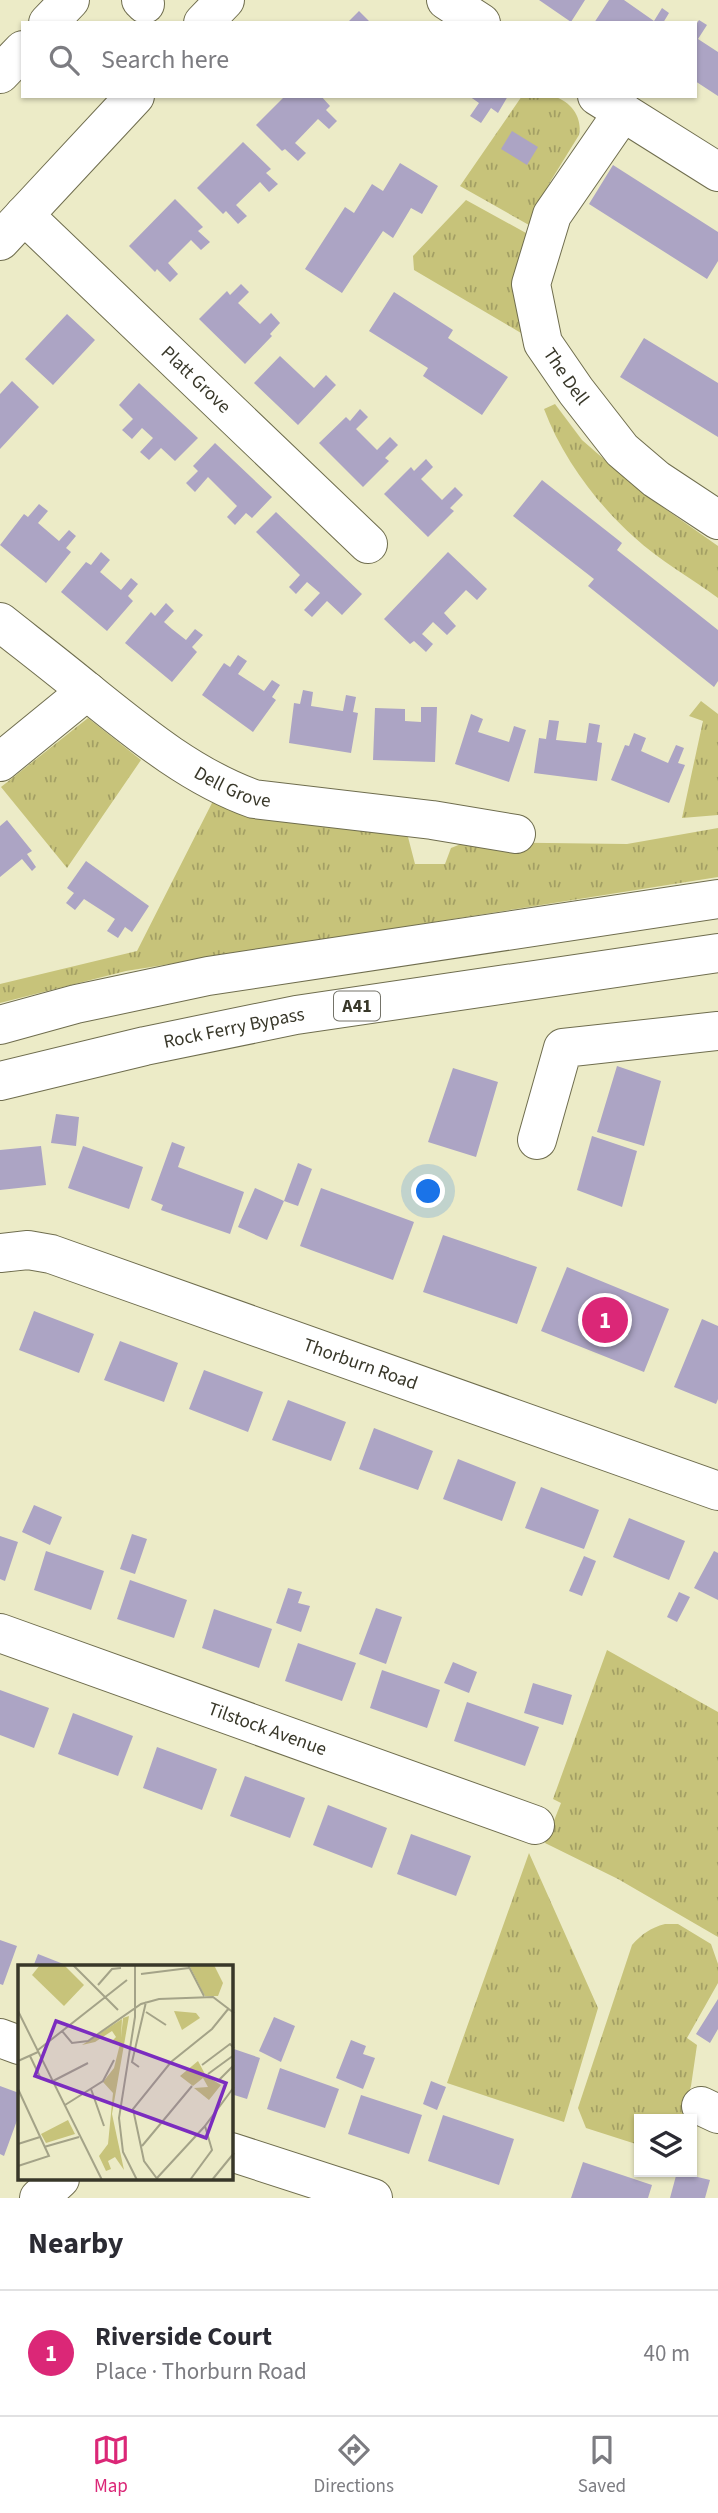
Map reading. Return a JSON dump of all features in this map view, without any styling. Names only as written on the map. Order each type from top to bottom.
[{"type":"main road","points":[[50,21],[70,0]]},
{"type":"main road","points":[[205,21],[225,0]]},
{"type":"main road","points":[[446,0],[478,21]]},
{"type":"main road","points":[[0,74],[21,52]]},
{"type":"main road","points":[[12,228],[133,98]]},
{"type":"main road","points":[[610,104],[718,172]]},
{"type":"main road","name":"The Dell","points":[[610,104],[552,215],[531,284],[544,343],[576,391],[622,450],[656,479],[718,520]]},
{"type":"main road","name":"Platt Grove","points":[[12,228],[368,544]]},
{"type":"main road","name":"Dell Grove","points":[[0,622],[187,766],[229,790],[254,799],[432,820],[516,834]]},
{"type":"main road","points":[[0,762],[88,691]]},
{"type":"main road","points":[[0,1025],[76,1004],[208,976],[718,899]]},
{"type":"main road","name":"Rock Ferry Bypass","points":[[0,1080],[145,1046],[296,1015],[718,953]]},
{"type":"main road","points":[[537,1140],[563,1048],[718,1031]]},
{"type":"main road","name":"Thorburn Road","points":[[0,1253],[28,1250],[51,1254],[718,1491]]},
{"type":"main road","name":"Tilstock Avenue","points":[[0,1633],[535,1825]]},
{"type":"main road","points":[[0,2038],[18,2045]]},
{"type":"main road","points":[[233,2153],[373,2198]]},
{"type":"main road","points":[[39,2198],[59,2180]]},
{"type":"green space","points":[[521,98],[558,98],[574,110],[579,122],[579,135],[550,182],[529,225],[460,186]]},
{"type":"green space","points":[[466,200],[526,233],[521,333],[414,270],[413,256]]},
{"type":"green space","points":[[555,404],[582,440],[644,494],[718,546],[718,598],[664,561],[606,509],[570,462],[551,427],[544,409]]},
{"type":"green space","points":[[701,701],[718,714],[718,815],[682,818],[703,721],[689,716]]},
{"type":"green space","points":[[88,718],[141,760],[67,868],[1,787]]},
{"type":"green space","points":[[214,799],[401,829],[408,837],[415,864],[445,864],[451,848],[466,842],[627,844],[718,828],[718,877],[126,971],[0,1003],[0,984],[137,951]]},
{"type":"green space","points":[[607,1650],[718,1712],[718,1937],[618,1879],[545,1843],[561,1803],[553,1799]]},
{"type":"green space","points":[[529,1853],[598,2008],[564,2122],[447,2083]]},
{"type":"green space","points":[[678,1924],[711,1944],[718,1964],[718,1983],[687,2038],[697,2045],[691,2086],[683,2114],[634,2114],[634,2143],[586,2128],[578,2108],[632,1945],[655,1927]]},
{"type":"building","points":[[539,0],[585,0],[570,21]]},
{"type":"building","points":[[609,0],[624,0],[654,21],[595,21]]},
{"type":"building","points":[[662,8],[669,13],[664,21],[654,21]]},
{"type":"building","points":[[359,11],[369,21],[349,21]]},
{"type":"building","points":[[699,20],[707,25],[698,39],[718,52],[718,96],[697,82],[697,23]]},
{"type":"building","points":[[283,98],[323,98],[330,106],[326,110],[337,121],[329,129],[318,119],[295,143],[306,153],[298,161],[285,149],[282,151],[256,125]]},
{"type":"building","points":[[472,98],[507,98],[498,113],[491,108],[481,123],[470,116],[479,103]]},
{"type":"building","points":[[512,131],[538,147],[527,165],[501,149]]},
{"type":"building","points":[[243,142],[271,169],[266,173],[278,184],[269,192],[260,182],[236,205],[247,216],[238,224],[226,211],[223,214],[197,188]]},
{"type":"building","points":[[400,163],[438,186],[422,214],[411,208],[393,238],[383,231],[342,293],[305,269],[345,207],[354,213],[372,184],[383,191]]},
{"type":"building","points":[[613,165],[718,232],[718,261],[707,279],[589,204]]},
{"type":"building","points":[[175,199],[203,227],[198,231],[210,242],[201,250],[191,240],[168,263],[178,274],[170,282],[157,269],[155,272],[129,246]]},
{"type":"building","points":[[241,284],[249,292],[238,303],[260,324],[271,313],[280,323],[270,334],[272,336],[245,364],[199,319],[227,291],[230,295]]},
{"type":"building","points":[[394,292],[453,330],[448,338],[508,377],[482,415],[423,376],[428,368],[369,331]]},
{"type":"building","points":[[67,314],[95,340],[53,385],[25,359]]},
{"type":"building","points":[[644,338],[718,383],[718,437],[620,377]]},
{"type":"building","points":[[280,356],[314,388],[326,375],[336,385],[298,425],[254,383]]},
{"type":"building","points":[[12,381],[39,407],[0,449],[0,394]]},
{"type":"building","points":[[139,383],[198,438],[175,461],[161,448],[149,460],[140,452],[153,438],[142,428],[132,439],[122,430],[133,419],[119,405]]},
{"type":"building","points":[[360,409],[368,417],[356,429],[377,450],[390,437],[398,445],[385,458],[389,461],[363,487],[319,443],[346,417],[350,421]]},
{"type":"building","points":[[215,443],[272,497],[252,518],[246,513],[235,525],[227,517],[237,506],[208,477],[195,492],[186,483],[198,471],[193,466]]},
{"type":"building","points":[[426,459],[433,467],[421,479],[442,500],[455,487],[463,495],[450,508],[454,511],[428,537],[384,494],[411,467],[414,471]]},
{"type":"building","points":[[542,480],[622,543],[617,550],[718,630],[718,681],[714,687],[588,586],[594,579],[513,516]]},
{"type":"building","points":[[39,504],[48,511],[38,523],[59,541],[69,530],[76,536],[66,548],[71,552],[46,583],[0,545],[24,514],[28,517]]},
{"type":"building","points":[[276,512],[362,594],[342,615],[327,601],[312,617],[304,610],[320,593],[307,582],[296,594],[289,587],[300,575],[256,532]]},
{"type":"building","points":[[101,552],[110,560],[100,572],[121,590],[131,578],[138,584],[128,596],[133,601],[107,631],[61,592],[86,562],[91,565]]},
{"type":"building","points":[[448,552],[487,589],[477,600],[466,590],[444,613],[456,626],[447,635],[433,622],[422,634],[433,644],[426,652],[414,641],[410,644],[384,619]]},
{"type":"building","points":[[166,603],[174,611],[164,622],[172,629],[186,640],[195,629],[203,635],[192,647],[197,652],[172,682],[125,643],[151,612],[155,616]]},
{"type":"building","points":[[238,655],[247,661],[238,674],[264,691],[272,680],[280,685],[272,697],[276,700],[253,732],[202,695],[224,663],[230,667]]},
{"type":"building","points":[[303,690],[313,692],[311,706],[343,711],[346,695],[356,697],[353,712],[358,713],[351,753],[289,743],[294,703],[300,704]]},
{"type":"building","points":[[421,707],[437,707],[435,762],[373,760],[375,708],[405,709],[405,721],[421,722]]},
{"type":"building","points":[[471,714],[483,719],[478,732],[509,742],[514,726],[526,730],[509,782],[455,764]]},
{"type":"building","points":[[549,720],[559,721],[556,740],[586,743],[589,723],[600,725],[597,742],[602,743],[597,781],[534,773],[539,738],[546,739]]},
{"type":"building","points":[[634,733],[646,738],[641,751],[668,763],[676,745],[684,748],[678,763],[685,765],[669,803],[611,780],[625,745],[629,746]]},
{"type":"building","points":[[7,820],[32,851],[27,854],[36,867],[32,871],[22,859],[0,877],[0,826]]},
{"type":"building","points":[[86,861],[149,906],[132,932],[125,927],[118,938],[107,931],[115,919],[84,899],[75,910],[66,903],[74,893],[67,888]]},
{"type":"building","points":[[617,1066],[661,1081],[644,1146],[597,1132]]},
{"type":"building","points":[[453,1068],[498,1082],[476,1157],[428,1142]]},
{"type":"building","points":[[56,1114],[79,1117],[76,1146],[51,1143]]},
{"type":"building","points":[[592,1136],[637,1151],[622,1207],[577,1190]]},
{"type":"building","points":[[172,1142],[185,1147],[178,1167],[244,1192],[230,1234],[161,1210],[163,1205],[151,1200]]},
{"type":"building","points":[[41,1146],[46,1185],[0,1190],[0,1150]]},
{"type":"building","points":[[83,1146],[143,1167],[129,1209],[68,1188]]},
{"type":"building","points":[[298,1163],[312,1169],[298,1206],[284,1201]]},
{"type":"building","points":[[255,1188],[284,1201],[267,1240],[238,1227]]},
{"type":"building","points":[[321,1188],[414,1222],[393,1280],[300,1246]]},
{"type":"building","points":[[443,1235],[537,1267],[517,1324],[423,1292]]},
{"type":"building","points":[[567,1267],[669,1309],[644,1372],[541,1331]]},
{"type":"building","points":[[34,1311],[94,1334],[79,1373],[19,1350]]},
{"type":"building","points":[[702,1319],[718,1326],[716,1404],[674,1387]]},
{"type":"building","points":[[120,1341],[178,1363],[164,1402],[104,1380]]},
{"type":"building","points":[[204,1370],[263,1392],[248,1432],[189,1409]]},
{"type":"building","points":[[288,1400],[346,1422],[331,1461],[272,1440]]},
{"type":"building","points":[[374,1428],[433,1451],[418,1490],[359,1469]]},
{"type":"building","points":[[458,1459],[516,1482],[502,1521],[443,1499]]},
{"type":"building","points":[[541,1487],[599,1510],[584,1549],[525,1528]]},
{"type":"building","points":[[34,1505],[62,1517],[50,1545],[22,1532]]},
{"type":"building","points":[[629,1518],[685,1541],[669,1580],[613,1557]]},
{"type":"building","points":[[132,1534],[147,1539],[135,1574],[120,1569]]},
{"type":"building","points":[[0,1536],[18,1542],[5,1581],[0,1579]]},
{"type":"building","points":[[46,1551],[104,1571],[91,1610],[34,1590]]},
{"type":"building","points":[[714,1551],[718,1553],[718,1600],[694,1588]]},
{"type":"building","points":[[584,1556],[596,1561],[582,1596],[569,1591]]},
{"type":"building","points":[[130,1580],[187,1600],[174,1638],[117,1619]]},
{"type":"building","points":[[288,1588],[302,1592],[298,1603],[310,1606],[301,1632],[276,1623]]},
{"type":"building","points":[[679,1592],[690,1597],[677,1622],[667,1617]]},
{"type":"building","points":[[376,1608],[402,1617],[386,1664],[359,1654]]},
{"type":"building","points":[[214,1609],[272,1629],[259,1668],[202,1648]]},
{"type":"building","points":[[298,1643],[356,1663],[342,1701],[285,1681]]},
{"type":"building","points":[[453,1662],[477,1672],[469,1693],[444,1683]]},
{"type":"building","points":[[382,1670],[440,1690],[427,1728],[370,1708]]},
{"type":"building","points":[[533,1683],[572,1695],[563,1725],[524,1713]]},
{"type":"building","points":[[0,1690],[49,1708],[34,1748],[0,1735]]},
{"type":"building","points":[[467,1702],[539,1727],[525,1766],[454,1741]]},
{"type":"building","points":[[73,1713],[133,1736],[118,1776],[58,1754]]},
{"type":"building","points":[[157,1747],[217,1769],[202,1810],[143,1788]]},
{"type":"building","points":[[245,1776],[305,1798],[290,1838],[230,1816]]},
{"type":"building","points":[[328,1805],[387,1828],[372,1868],[313,1845]]},
{"type":"building","points":[[411,1834],[471,1856],[456,1896],[397,1874]]},
{"type":"building","points":[[0,1940],[17,1946],[3,1985],[0,1984]]},
{"type":"building","points":[[38,1954],[66,1965],[34,1965]]},
{"type":"building","points":[[718,1999],[718,2029],[710,2043],[696,2034]]},
{"type":"building","points":[[274,2017],[295,2026],[281,2062],[259,2051]]},
{"type":"building","points":[[351,2040],[366,2046],[363,2054],[375,2058],[363,2089],[336,2078]]},
{"type":"building","points":[[233,2049],[260,2058],[247,2099],[233,2095]]},
{"type":"building","points":[[280,2068],[339,2089],[325,2128],[267,2109]]},
{"type":"building","points":[[431,2081],[446,2087],[437,2110],[423,2104]]},
{"type":"building","points":[[0,2086],[18,2093],[18,2118],[4,2156],[0,2154]]},
{"type":"building","points":[[361,2095],[422,2115],[409,2154],[348,2134]]},
{"type":"building","points":[[443,2115],[514,2139],[499,2185],[428,2161]]},
{"type":"building","points":[[583,2162],[652,2185],[648,2198],[571,2198]]},
{"type":"building","points":[[676,2177],[710,2180],[705,2198],[670,2198]]},
{"type":"place","name":"Riverside Court","points":[[605,1320]]}]
